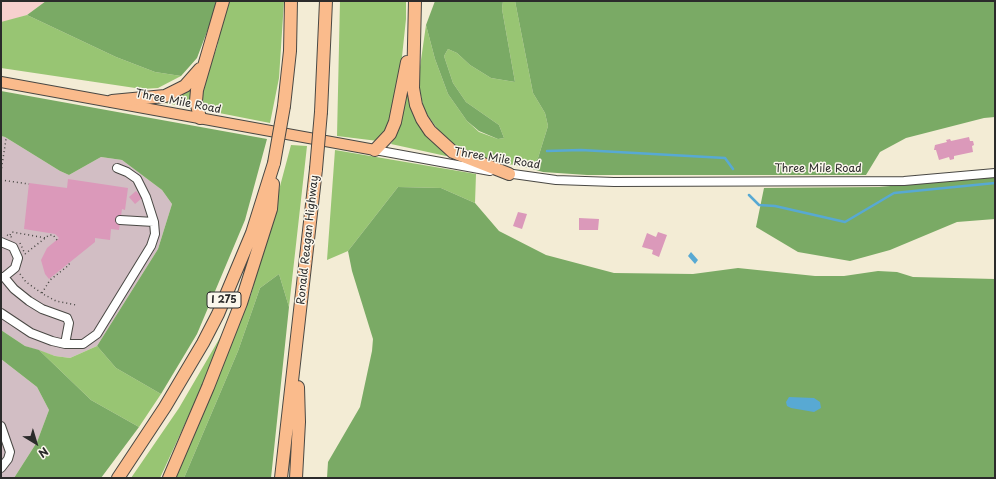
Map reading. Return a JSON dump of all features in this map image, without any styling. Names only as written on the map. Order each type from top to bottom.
[{"type":"highway","points":[[200,118],[196,101],[197,90],[223,1]]},
{"type":"highway","name":"I 275","points":[[118,478],[192,363],[218,314],[252,233],[274,163],[284,106],[290,51],[291,1]]},
{"type":"highway","name":"Ronald Reagan Highway","points":[[281,478],[316,169],[321,112],[326,1]]},
{"type":"highway","points":[[415,1],[413,88],[416,106],[430,131],[453,152],[509,174]]},
{"type":"highway","points":[[375,150],[390,134],[395,122],[414,34]]},
{"type":"highway","points":[[112,101],[164,96],[185,86],[204,65]]},
{"type":"highway","points":[[169,478],[208,387],[241,303],[271,209],[274,163]]},
{"type":"highway","points":[[296,478],[299,422],[297,342]]},
{"type":"highway","points":[[108,478],[152,426]]},
{"type":"main road","name":"Three Mile Road","points":[[1,82],[375,150]]},
{"type":"street","name":"Three Mile Road","points":[[375,150],[509,174],[573,181],[904,181],[995,173]]},
{"type":"street","points":[[1,313],[31,333],[65,344],[83,344],[97,334],[151,246],[155,234],[154,222],[146,197],[137,179],[127,172],[117,168]]},
{"type":"street","points":[[120,220],[154,222]]},
{"type":"street","points":[[3,238],[14,247],[18,255],[15,268],[3,277],[29,301],[67,318],[68,323],[65,344]]},
{"type":"street","points":[[1,426],[10,452],[8,459],[1,468]]},
{"type":"path","points":[[1,172],[6,139]]},
{"type":"path","points":[[1,180],[29,184]]},
{"type":"path","points":[[3,238],[9,236],[12,232],[46,238]]},
{"type":"path","points":[[25,254],[46,238],[53,235],[57,240]]},
{"type":"path","points":[[9,236],[15,239]]},
{"type":"path","points":[[19,242],[25,250],[26,258]]},
{"type":"path","points":[[42,293],[50,280],[69,265],[70,261]]},
{"type":"path","points":[[22,269],[19,273],[22,278],[42,293],[56,301],[76,305]]},
{"type":"shaded area","points":[[1,1],[46,1],[27,15],[1,22]]},
{"type":"shaded area","points":[[1,136],[69,175],[101,157],[122,160],[162,190],[172,204],[158,249],[97,346],[70,358],[55,356],[25,346],[1,330]]},
{"type":"shaded area","points":[[1,359],[37,387],[49,410],[37,442],[14,478],[1,478]]},
{"type":"green space","points":[[46,1],[216,1],[214,13],[197,58],[181,76],[155,72],[116,57],[27,15]]},
{"type":"green space","points":[[227,1],[284,1],[279,78],[270,123],[204,110],[202,89],[217,47]]},
{"type":"green space","points":[[340,1],[406,1],[406,19],[401,66],[390,124],[378,141],[337,136]]},
{"type":"green space","points":[[435,1],[503,1],[502,9],[515,82],[491,78],[470,65],[457,53],[448,49],[444,56],[453,83],[466,102],[499,125],[504,138],[498,139],[479,131],[467,121],[448,94],[435,59],[426,25]]},
{"type":"green space","points":[[503,1],[515,1],[533,93],[545,113],[548,126],[538,158],[529,168],[498,162],[469,153],[446,141],[424,110],[418,81],[426,25],[435,59],[448,94],[467,121],[479,132],[498,139],[504,138],[499,125],[466,102],[453,83],[444,56],[448,49],[457,53],[470,65],[491,78],[515,82],[502,9]]},
{"type":"green space","points":[[515,1],[995,1],[995,117],[984,118],[906,138],[880,152],[866,175],[587,175],[543,172],[529,168],[538,158],[548,126],[545,113],[533,93]]},
{"type":"green space","points":[[27,15],[116,57],[155,72],[181,76],[158,88],[142,89],[1,68],[1,22]]},
{"type":"green space","points":[[408,82],[427,134],[449,155],[446,156],[391,144],[396,135]]},
{"type":"green space","points":[[194,83],[194,108],[160,102]]},
{"type":"green space","points":[[1,91],[267,139],[245,220],[197,334],[161,394],[116,368],[97,346],[158,249],[172,204],[162,190],[122,160],[101,157],[69,175],[1,136]]},
{"type":"green space","points":[[291,145],[307,146],[289,307],[279,274],[260,288],[238,351],[184,478],[173,478],[251,295]]},
{"type":"green space","points":[[335,150],[476,174],[475,203],[441,188],[398,187],[348,251],[327,260]]},
{"type":"green space","points":[[995,177],[995,219],[957,222],[890,250],[850,261],[798,252],[756,227],[764,188],[879,187]]},
{"type":"green space","points":[[398,187],[441,188],[475,203],[499,231],[546,255],[614,273],[693,274],[738,268],[815,276],[844,276],[878,271],[897,272],[913,277],[995,279],[995,478],[327,478],[328,462],[360,407],[372,351],[373,339],[352,271],[348,251]]},
{"type":"green space","points":[[279,274],[289,307],[271,478],[184,478],[238,351],[260,288]]},
{"type":"green space","points":[[225,329],[200,391],[160,478],[131,478],[179,408]]},
{"type":"green space","points":[[1,330],[25,346],[39,350],[91,400],[139,427],[101,478],[14,478],[37,442],[49,410],[37,387],[1,359]]},
{"type":"green space","points":[[97,346],[116,368],[161,394],[139,427],[91,400],[39,350],[55,356],[70,358]]},
{"type":"water","points":[[691,252],[698,260],[695,264],[688,256]]},
{"type":"water","points":[[789,397],[814,398],[820,402],[821,408],[814,412],[791,408],[787,406],[786,402]]},
{"type":"building","points":[[969,137],[970,141],[973,141],[973,152],[954,156],[954,159],[950,160],[949,157],[939,160],[936,150],[934,150],[935,145],[947,142],[946,140],[950,139],[951,141]]},
{"type":"building","points":[[68,179],[128,188],[125,210],[122,209],[119,230],[111,229],[110,240],[95,238],[95,242],[49,279],[45,274],[41,260],[47,248],[59,238],[55,234],[24,229],[29,183],[67,188]]},
{"type":"building","points":[[136,191],[142,198],[135,204],[129,197]]},
{"type":"building","points":[[518,212],[527,214],[522,229],[513,226]]},
{"type":"building","points":[[579,218],[599,219],[598,230],[579,230]]},
{"type":"building","points":[[658,232],[667,235],[659,257],[652,254],[653,250],[642,247],[647,233],[656,237]]},
{"type":"waterway","points":[[547,151],[581,150],[725,158],[733,169]]},
{"type":"waterway","points":[[749,195],[759,205],[775,206],[845,222],[894,193],[995,183]]}]
